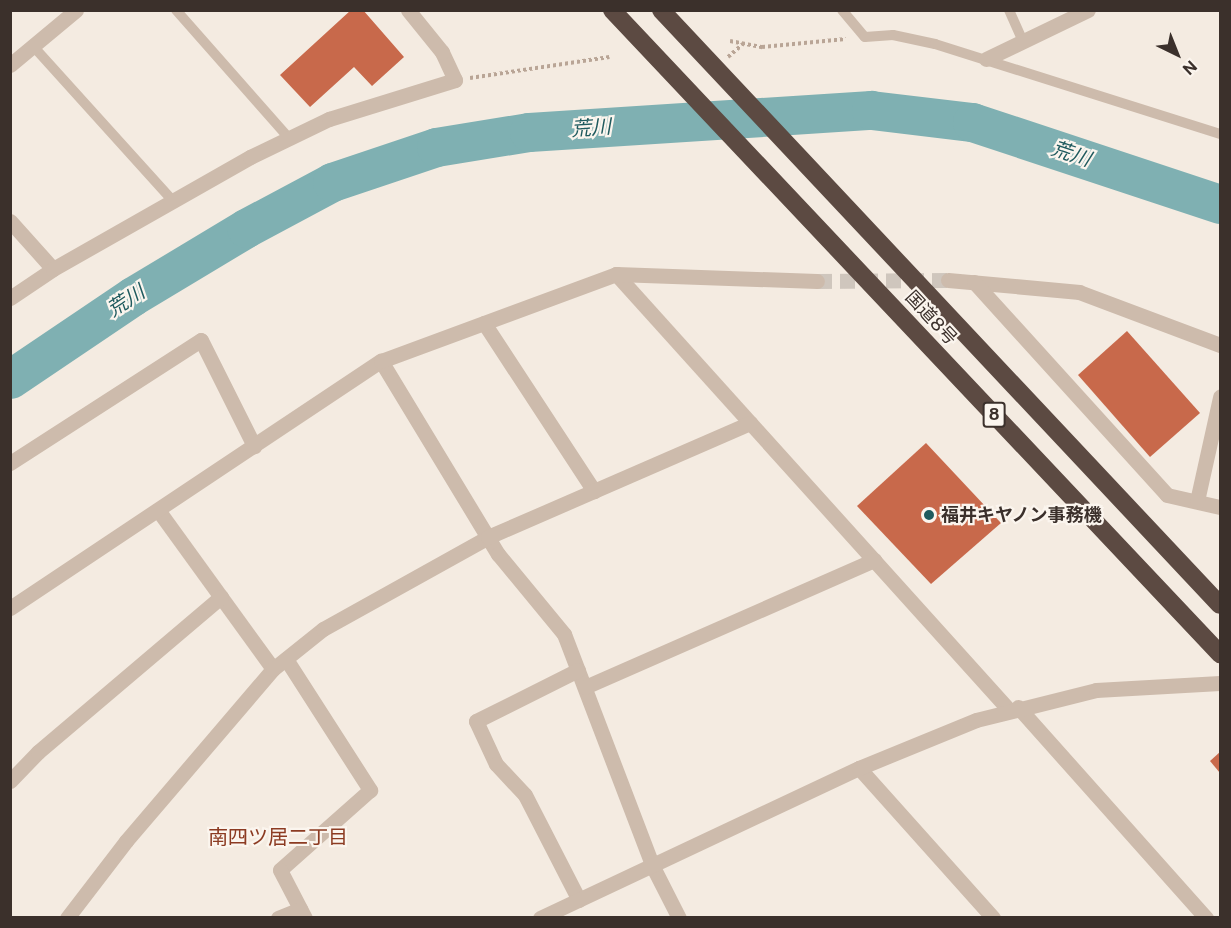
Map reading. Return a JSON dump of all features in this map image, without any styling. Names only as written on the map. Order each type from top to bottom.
[{"type":"highway","name":"国道8号","points":[[612,10],[1221,654]]},
{"type":"highway","name":"国道8号","points":[[661,10],[1221,605]]},
{"type":"street","points":[[10,65],[76,10]]},
{"type":"street","points":[[10,298],[53,269],[173,201],[328,118],[456,80],[442,52],[408,10]]},
{"type":"street","points":[[986,59],[1088,10]]},
{"type":"street","points":[[10,221],[53,269]]},
{"type":"street","points":[[10,608],[381,361],[616,274],[817,281]]},
{"type":"street","points":[[616,274],[874,560],[1206,918]]},
{"type":"street","points":[[948,280],[1080,292],[1221,345]]},
{"type":"street","points":[[974,282],[1167,495],[1221,507]]},
{"type":"street","points":[[484,323],[594,491]]},
{"type":"street","points":[[10,463],[201,340],[254,446]]},
{"type":"street","points":[[381,361],[488,537],[564,634],[653,867],[679,918]]},
{"type":"street","points":[[1197,501],[1221,397]]},
{"type":"street","points":[[67,918],[126,841],[273,669],[322,629],[488,537],[750,423]]},
{"type":"street","points":[[158,510],[273,669]]},
{"type":"street","points":[[585,687],[874,560]]},
{"type":"street","points":[[10,781],[38,752],[221,597]]},
{"type":"street","points":[[278,918],[303,913],[280,870],[370,790],[286,659]]},
{"type":"street","points":[[578,670],[476,721],[496,765],[525,795],[579,900]]},
{"type":"street","points":[[540,918],[653,867],[859,768],[976,720],[1096,690],[1221,682]]},
{"type":"street","points":[[859,768],[987,916]]},
{"type":"lane","points":[[176,10],[289,138]]},
{"type":"lane","points":[[842,10],[865,37],[893,35],[986,59],[1221,134]]},
{"type":"lane","points":[[1009,10],[1023,41]]},
{"type":"lane","points":[[33,46],[173,201]]},
{"type":"path","points":[[730,41],[762,47],[865,37]]},
{"type":"path","points":[[732,53],[744,44]]},
{"type":"path","points":[[456,80],[609,57]]},
{"type":"building","points":[[351,10],[363,10],[404,57],[372,86],[354,67],[310,107],[280,75]]},
{"type":"building","points":[[1127,331],[1200,413],[1150,457],[1078,375]]},
{"type":"building","name":"福井キヤノン事務機","points":[[926,443],[1001,523],[931,584],[857,506]]},
{"type":"building","points":[[1220,752],[1220,773],[1210,761]]},
{"type":"waterway","name":"荒川","points":[[10,379],[133,296],[246,228],[332,182],[436,147],[529,132],[871,110],[972,122],[1220,204]]},
{"type":"tunnel","points":[[817,281],[948,280]]},
{"type":"place","name":"福井キヤノン事務機","points":[[929,515]]},
{"type":"district","name":"南四ツ居二丁目","points":[[278,837]]}]
